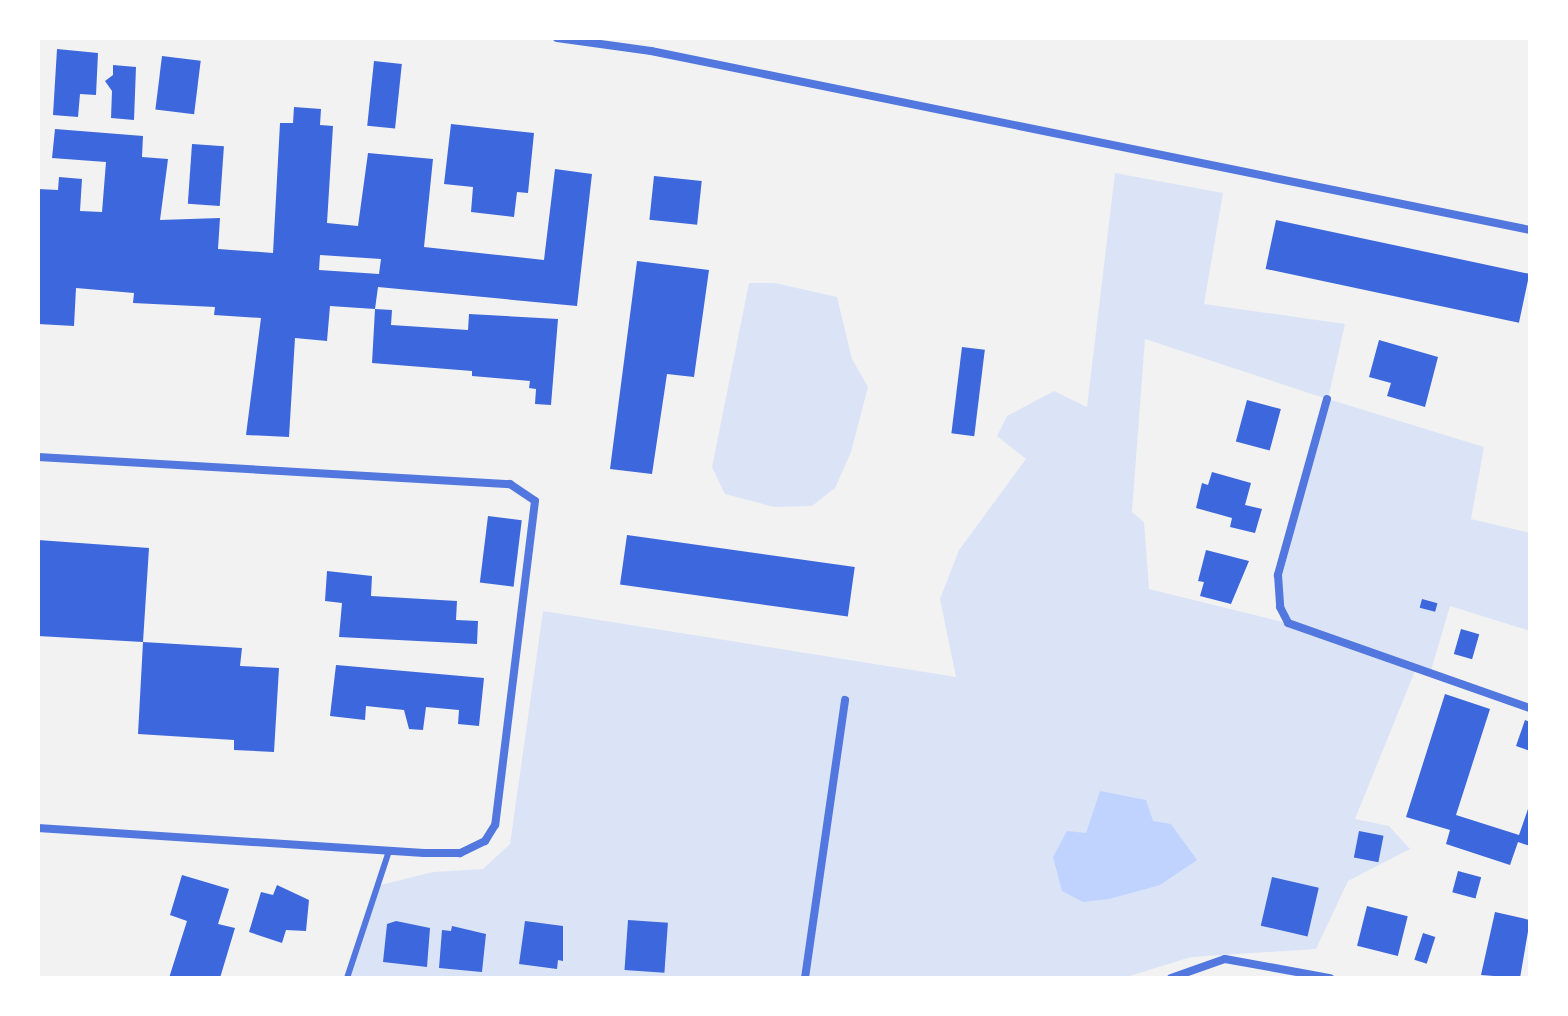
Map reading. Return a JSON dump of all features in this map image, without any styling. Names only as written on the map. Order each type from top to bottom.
[{"type":"street","points":[[557,38],[651,51],[1530,230]]},
{"type":"street","points":[[1327,399],[1278,575],[1280,607],[1288,623],[1530,708]]},
{"type":"street","points":[[38,457],[510,484],[535,501],[495,825],[485,841],[460,853],[389,851],[38,828]]},
{"type":"street","points":[[805,978],[845,700]]},
{"type":"street","points":[[1171,978],[1225,959],[1247,959],[1330,978]]},
{"type":"lane","points":[[347,978],[389,851]]},
{"type":"shaded area","points":[[1115,173],[1223,193],[1204,304],[1345,324],[1328,399],[1484,447],[1471,519],[1530,533],[1530,631],[1450,606],[1430,674],[1415,671],[1355,819],[1389,826],[1410,849],[1348,881],[1316,949],[1191,957],[1123,978],[347,978],[377,886],[433,872],[483,869],[510,844],[543,611],[956,677],[940,599],[959,550],[1026,459],[997,436],[1007,416],[1054,391],[1087,407]],"holes":[[[1145,339],[1327,399],[1278,575],[1287,623],[1149,589],[1144,522],[1132,512]]]},
{"type":"shaded area","points":[[749,283],[775,283],[837,297],[852,359],[868,387],[851,452],[835,488],[812,506],[774,507],[725,494],[712,467]]},
{"type":"water","points":[[1100,791],[1146,800],[1153,821],[1171,824],[1197,860],[1160,885],[1109,899],[1083,902],[1062,891],[1053,857],[1067,831],[1086,833]]},
{"type":"building","points":[[57,49],[98,53],[96,95],[80,94],[78,117],[53,115]]},
{"type":"building","points":[[162,56],[201,61],[194,114],[155,110]]},
{"type":"building","points":[[374,61],[402,64],[395,129],[367,126]]},
{"type":"building","points":[[113,65],[136,67],[134,120],[111,118],[112,91],[105,81],[113,75]]},
{"type":"building","points":[[294,107],[321,109],[320,125],[333,126],[327,223],[358,226],[368,153],[433,159],[424,247],[544,260],[555,169],[592,174],[577,306],[378,287],[375,309],[330,306],[327,341],[295,338],[289,437],[246,435],[261,318],[214,315],[215,307],[133,303],[134,293],[76,288],[74,326],[38,324],[38,189],[58,190],[59,177],[82,179],[80,211],[102,212],[106,162],[52,158],[55,129],[143,136],[142,157],[168,159],[160,220],[220,218],[218,249],[273,253],[280,123],[293,123]],"holes":[[[320,255],[381,259],[379,274],[319,270]]]},
{"type":"building","points":[[451,124],[534,133],[528,193],[517,192],[514,217],[471,212],[473,187],[444,184]]},
{"type":"building","points":[[192,144],[224,146],[220,206],[188,204]]},
{"type":"building","points":[[654,176],[702,181],[697,225],[649,220]]},
{"type":"building","points":[[1276,220],[1529,274],[1519,323],[1266,269]]},
{"type":"building","points":[[637,261],[709,270],[694,377],[667,374],[652,474],[610,469]]},
{"type":"building","points":[[375,309],[392,310],[391,325],[468,330],[469,314],[558,319],[551,405],[535,404],[536,389],[529,388],[530,381],[472,376],[472,371],[372,363]]},
{"type":"building","points":[[1379,340],[1438,357],[1425,407],[1387,396],[1391,383],[1369,377]]},
{"type":"building","points":[[962,347],[985,350],[974,436],[951,433]]},
{"type":"building","points":[[1247,400],[1281,409],[1270,451],[1236,442]]},
{"type":"building","points":[[1212,472],[1251,483],[1245,505],[1262,509],[1255,533],[1230,527],[1232,518],[1196,508],[1202,483],[1208,485]]},
{"type":"building","points":[[488,516],[522,520],[514,587],[480,583]]},
{"type":"building","points":[[627,535],[855,567],[848,617],[620,585]]},
{"type":"building","points":[[38,540],[149,548],[143,642],[38,636]]},
{"type":"building","points":[[1206,550],[1249,561],[1231,604],[1200,596],[1204,582],[1198,581]]},
{"type":"building","points":[[327,571],[372,576],[371,596],[457,601],[456,620],[478,621],[477,644],[339,637],[342,603],[325,601]]},
{"type":"building","points":[[1422,599],[1437,603],[1435,612],[1420,608]]},
{"type":"building","points":[[1461,629],[1479,634],[1472,659],[1454,654]]},
{"type":"building","points":[[143,642],[242,648],[240,666],[279,668],[274,752],[234,750],[234,740],[138,734]]},
{"type":"building","points":[[336,665],[484,678],[479,726],[458,724],[459,710],[426,707],[423,730],[409,729],[404,710],[366,706],[365,720],[330,716]]},
{"type":"building","points":[[1445,694],[1490,709],[1456,815],[1519,835],[1530,803],[1530,846],[1518,842],[1510,865],[1446,844],[1450,830],[1406,817]]},
{"type":"building","points":[[1525,720],[1530,722],[1530,751],[1516,746]]},
{"type":"building","points":[[1359,831],[1384,836],[1378,862],[1354,858]]},
{"type":"building","points":[[1458,871],[1481,877],[1475,898],[1452,892]]},
{"type":"building","points":[[182,875],[229,889],[218,924],[235,928],[220,978],[169,978],[187,921],[170,915]]},
{"type":"building","points":[[1272,877],[1319,888],[1308,937],[1261,926]]},
{"type":"building","points":[[277,885],[309,900],[306,931],[286,930],[282,943],[249,932],[261,892],[273,895]]},
{"type":"building","points":[[1367,906],[1408,916],[1398,956],[1357,946]]},
{"type":"building","points":[[1495,912],[1530,920],[1520,978],[1481,975]]},
{"type":"building","points":[[628,920],[668,923],[664,973],[625,970]]},
{"type":"building","points":[[396,921],[430,928],[427,967],[383,962],[387,924]]},
{"type":"building","points":[[525,921],[563,926],[563,961],[558,960],[557,969],[519,964]]},
{"type":"building","points":[[452,926],[486,934],[482,972],[439,968],[442,930],[451,931]]},
{"type":"building","points":[[1423,933],[1435,937],[1427,964],[1414,960]]}]
